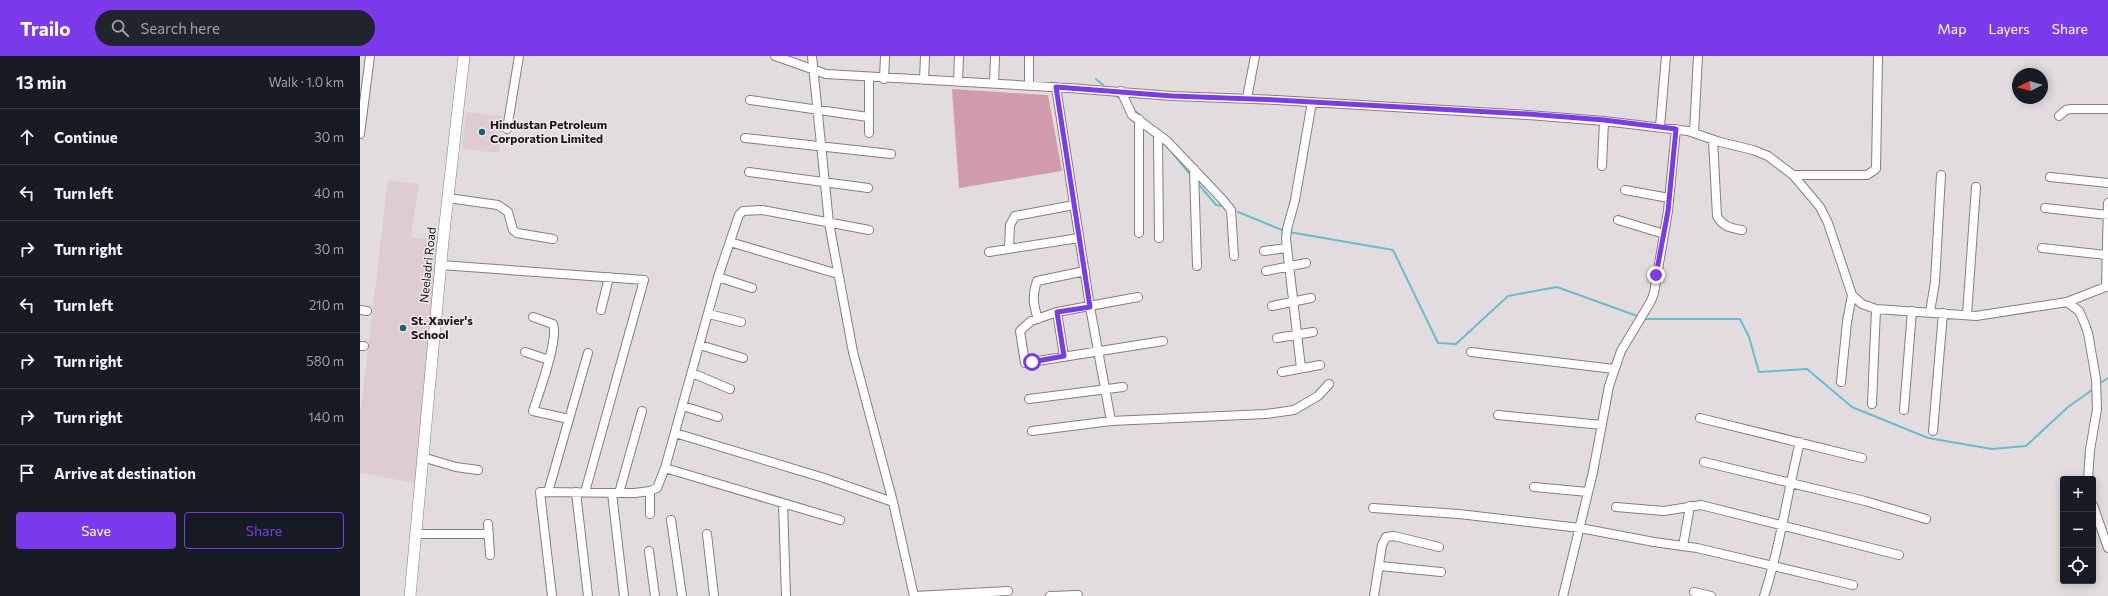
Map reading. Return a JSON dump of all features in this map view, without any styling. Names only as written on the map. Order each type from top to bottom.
[{"type":"main road","name":"Neeladri Road","points":[[410,596],[441,265],[464,56]]},
{"type":"street","points":[[360,134],[370,56]]},
{"type":"street","points":[[507,129],[519,56]]},
{"type":"street","points":[[775,56],[826,74],[1029,85],[1172,96],[1247,98],[1604,120],[1676,129],[1753,150],[1768,156],[1793,175],[1820,207],[1828,223],[1852,295],[1847,322],[1842,382]]},
{"type":"street","points":[[812,56],[822,148],[824,182],[829,223],[838,274],[863,395],[893,502],[914,596],[1008,591]]},
{"type":"street","points":[[884,56],[884,78]]},
{"type":"street","points":[[924,80],[925,56]]},
{"type":"street","points":[[958,82],[959,56]]},
{"type":"street","points":[[994,84],[995,56]]},
{"type":"street","points":[[1029,56],[1029,85]]},
{"type":"street","points":[[1247,98],[1252,56]]},
{"type":"street","points":[[1660,127],[1666,56]]},
{"type":"street","points":[[1694,133],[1698,56]]},
{"type":"street","points":[[1793,175],[1866,175],[1876,169],[1878,56]]},
{"type":"street","points":[[869,77],[869,133]]},
{"type":"street","points":[[1056,87],[1090,307],[1100,350],[1111,421]]},
{"type":"street","points":[[1121,91],[1129,110],[1194,170],[1231,210],[1234,256]]},
{"type":"street","points":[[750,100],[868,117]]},
{"type":"street","points":[[1301,368],[1286,248],[1287,229],[1295,200],[1312,102]]},
{"type":"street","points":[[2059,116],[2066,110],[2108,109]]},
{"type":"street","points":[[1139,233],[1140,120]]},
{"type":"street","points":[[1602,166],[1604,120]]},
{"type":"street","points":[[1563,596],[1580,528],[1609,386],[1614,369],[1621,351],[1637,322],[1648,306],[1654,293],[1669,198],[1676,129]]},
{"type":"street","points":[[1158,137],[1158,238]]},
{"type":"street","points":[[745,138],[822,148],[891,154]]},
{"type":"street","points":[[1713,140],[1718,216],[1720,222],[1729,228],[1742,230]]},
{"type":"street","points":[[1194,170],[1197,266]]},
{"type":"street","points":[[748,172],[868,188]]},
{"type":"street","points":[[1930,312],[1935,282],[1941,175]]},
{"type":"street","points":[[2050,177],[2108,184]]},
{"type":"street","points":[[1967,316],[1976,187]]},
{"type":"street","points":[[1625,190],[1669,198]]},
{"type":"street","points":[[448,198],[498,205],[505,208],[508,212],[513,230],[517,233],[553,239]]},
{"type":"street","points":[[1852,295],[1862,304],[1876,309],[1967,316],[1976,316],[2067,302],[2107,287],[2106,255],[2108,203]]},
{"type":"street","points":[[1009,248],[1010,225],[1016,216],[1074,205]]},
{"type":"street","points":[[2045,208],[2108,215]]},
{"type":"street","points":[[552,596],[540,492],[615,493],[650,491],[657,488],[665,468],[683,406],[718,277],[739,215],[743,211],[751,209],[869,230]]},
{"type":"street","points":[[1618,220],[1664,234]]},
{"type":"street","points":[[989,252],[1079,238]]},
{"type":"street","points":[[730,242],[838,274]]},
{"type":"street","points":[[1264,251],[1286,248]]},
{"type":"street","points":[[2042,248],[2106,255]]},
{"type":"street","points":[[1266,271],[1306,264]]},
{"type":"street","points":[[441,265],[644,280],[580,492],[588,596]]},
{"type":"street","points":[[1038,319],[1033,305],[1032,295],[1037,281],[1085,271]]},
{"type":"street","points":[[601,310],[609,277]]},
{"type":"street","points":[[718,277],[752,288]]},
{"type":"street","points":[[1138,297],[1057,312],[1028,323],[1020,331],[1025,363],[1163,341]]},
{"type":"street","points":[[1272,306],[1311,298]]},
{"type":"street","points":[[2067,302],[2079,311],[2084,322],[2096,379],[2097,409],[2090,450],[2088,476]]},
{"type":"street","points":[[1872,404],[1876,309]]},
{"type":"street","points":[[1904,410],[1912,311]]},
{"type":"street","points":[[1057,312],[1064,356]]},
{"type":"street","points":[[1933,430],[1943,313]]},
{"type":"street","points":[[708,314],[741,322]]},
{"type":"street","points":[[534,317],[553,324],[555,330],[549,360],[533,411],[569,419]]},
{"type":"street","points":[[1277,338],[1313,332]]},
{"type":"street","points":[[700,345],[743,358]]},
{"type":"street","points":[[525,352],[549,360]]},
{"type":"street","points":[[1471,352],[1614,369]]},
{"type":"street","points":[[548,492],[588,353]]},
{"type":"street","points":[[1282,372],[1320,365]]},
{"type":"street","points":[[692,373],[730,389]]},
{"type":"street","points":[[1032,431],[1111,421],[1266,414],[1294,410],[1318,396],[1329,384]]},
{"type":"street","points":[[1029,399],[1123,387]]},
{"type":"street","points":[[683,406],[718,417]]},
{"type":"street","points":[[624,596],[615,493],[642,411]]},
{"type":"street","points":[[1498,415],[1602,425]]},
{"type":"street","points":[[1700,418],[1862,458]]},
{"type":"street","points":[[675,433],[824,478],[893,502]]},
{"type":"street","points":[[1764,596],[1774,566],[1790,492],[1789,484],[1800,442]]},
{"type":"street","points":[[422,457],[456,467],[478,470]]},
{"type":"street","points":[[1704,462],[1787,482],[1789,484],[1865,501],[1926,519]]},
{"type":"street","points":[[665,468],[840,520]]},
{"type":"street","points":[[1534,487],[1588,492]]},
{"type":"street","points":[[650,491],[650,514]]},
{"type":"street","points":[[783,504],[786,596]]},
{"type":"street","points":[[1616,507],[1664,511],[1701,505],[1899,555]]},
{"type":"street","points":[[1683,546],[1690,506]]},
{"type":"street","points":[[1373,508],[1451,514],[1580,528],[1683,546],[1852,585]]},
{"type":"street","points":[[2095,512],[2108,548]]},
{"type":"street","points":[[671,520],[682,596]]},
{"type":"street","points":[[488,524],[490,554]]},
{"type":"street","points":[[415,534],[489,534]]},
{"type":"street","points":[[707,534],[714,596]]},
{"type":"street","points":[[1374,596],[1384,539],[1389,536],[1439,547]]},
{"type":"street","points":[[649,551],[655,596]]},
{"type":"street","points":[[1380,566],[1441,572]]},
{"type":"street","points":[[1694,592],[1711,596]]},
{"type":"street","points":[[1050,596],[1078,594]]},
{"type":"shaded area","points":[[952,89],[1048,95],[1062,171],[959,188]]},
{"type":"shaded area","name":"Hindustan Petroleum Corporation Limited","points":[[466,112],[503,116],[499,153],[462,149]]},
{"type":"shaded area","name":"St. Xavier's School","points":[[388,180],[419,184],[411,237],[443,241],[420,484],[360,473],[360,415]]},
{"type":"waterway","points":[[1096,79],[1103,85]]},
{"type":"waterway","points":[[1134,110],[1141,116]]},
{"type":"waterway","points":[[1166,145],[1189,173]]},
{"type":"waterway","points":[[1200,186],[1216,205],[1221,206]]},
{"type":"waterway","points":[[1238,212],[1282,230]]},
{"type":"waterway","points":[[1289,232],[1393,250],[1438,343],[1456,344],[1508,296],[1557,287],[1640,317]]},
{"type":"waterway","points":[[1644,319],[1740,319],[1749,337],[1759,372],[1807,369],[1852,407],[1928,438],[1992,449],[2026,446],[2068,407],[2092,390]]},
{"type":"waterway","points":[[2102,382],[2108,378]]},
{"type":"place","name":"Hindustan Petroleum Corporation Limited","points":[[482,132]]},
{"type":"place","name":"St. Xavier's School","points":[[403,328]]},
{"type":"route","points":[[1032,362],[1064,356],[1057,312],[1090,307],[1056,87],[1172,96],[1342,103],[1435,110],[1528,114],[1604,120],[1676,129],[1668,211],[1656,275]]}]
